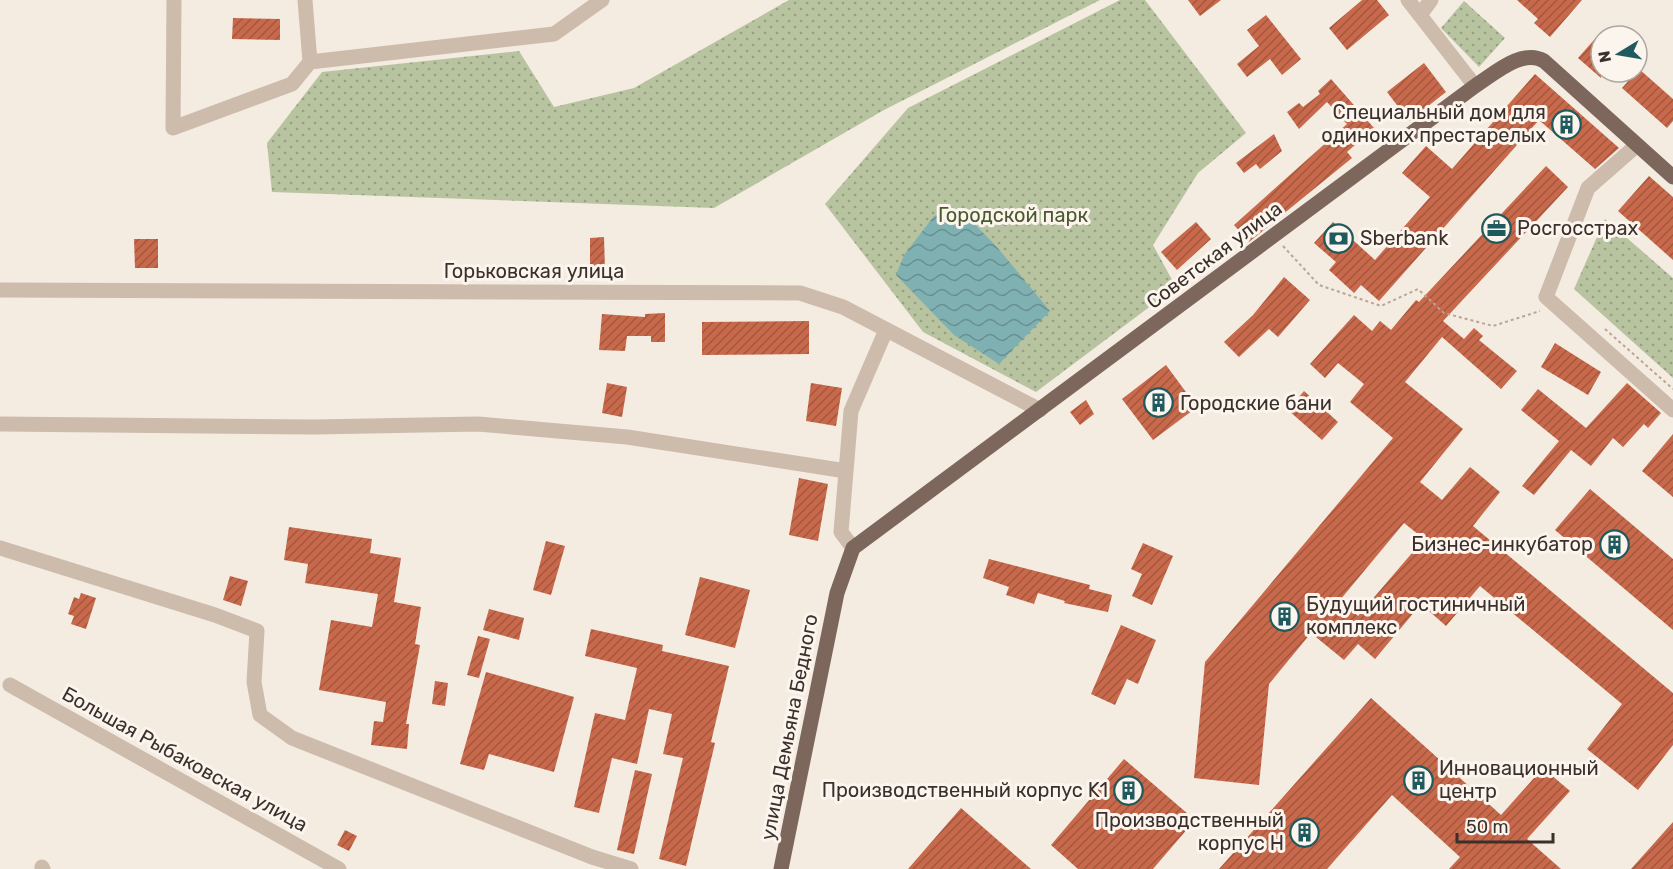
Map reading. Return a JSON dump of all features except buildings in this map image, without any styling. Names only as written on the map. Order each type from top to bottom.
[{"type":"main road","name":"Советская улица","points":[[853,548],[901,510],[1040,410],[1475,86],[1519,59],[1537,57],[1673,177]]},
{"type":"main road","name":"улица Демьяна Бедного","points":[[781,869],[837,593],[853,548]]},
{"type":"street","points":[[174,0],[173,128],[292,84],[310,62],[483,40],[554,34],[602,0]]},
{"type":"street","points":[[305,0],[310,62]]},
{"type":"street","points":[[1408,0],[1475,86]]},
{"type":"street","points":[[1420,15],[1431,0]]},
{"type":"street","points":[[1637,145],[1588,188],[1546,297],[1673,410]]},
{"type":"street","name":"Горьковская улица","points":[[0,290],[800,293],[843,307],[1040,410]]},
{"type":"street","points":[[853,548],[841,532],[851,411],[886,330]]},
{"type":"street","points":[[0,424],[314,428],[478,424],[627,437],[846,471]]},
{"type":"street","points":[[0,548],[214,615],[257,632],[254,682],[260,715],[292,738],[592,857],[631,869]]},
{"type":"street","name":"Большая Рыбаковская улица","points":[[10,685],[339,869]]},
{"type":"path","points":[[1274,236],[1319,285],[1381,306],[1418,289],[1444,313],[1493,326],[1556,306]]},
{"type":"path","points":[[1597,322],[1673,389]]},
{"type":"green space","points":[[789,0],[1100,0],[884,110],[714,208],[272,192],[267,143],[322,72],[519,51],[554,107],[634,88]]},
{"type":"green space","name":"Городской парк","points":[[1120,0],[1145,0],[1246,133],[1198,173],[1153,245],[1176,287],[1036,392],[923,332],[825,204],[908,108]]},
{"type":"green space","points":[[1464,1],[1505,38],[1479,67],[1441,28]]},
{"type":"green space","points":[[1605,219],[1673,278],[1673,378],[1574,289]]},
{"type":"water","points":[[961,210],[997,247],[1050,311],[999,364],[954,335],[896,275],[904,255],[934,216]]},
{"type":"place","name":"Специальный дом для одиноких престарелых","points":[[1567,124]]},
{"type":"place","name":"Росгосстрах","points":[[1496,228]]},
{"type":"place","name":"Sberbank","points":[[1339,238]]},
{"type":"place","name":"Городские бани","points":[[1159,403]]},
{"type":"place","name":"Бизнес-инкубатор","points":[[1614,544]]},
{"type":"place","name":"Будущий гостиничный комплекс","points":[[1285,616]]},
{"type":"place","name":"Инновационный центр","points":[[1418,780]]},
{"type":"place","name":"Производственный корпус K1","points":[[1129,790]]},
{"type":"place","name":"Производственный корпус H","points":[[1305,832]]}]
